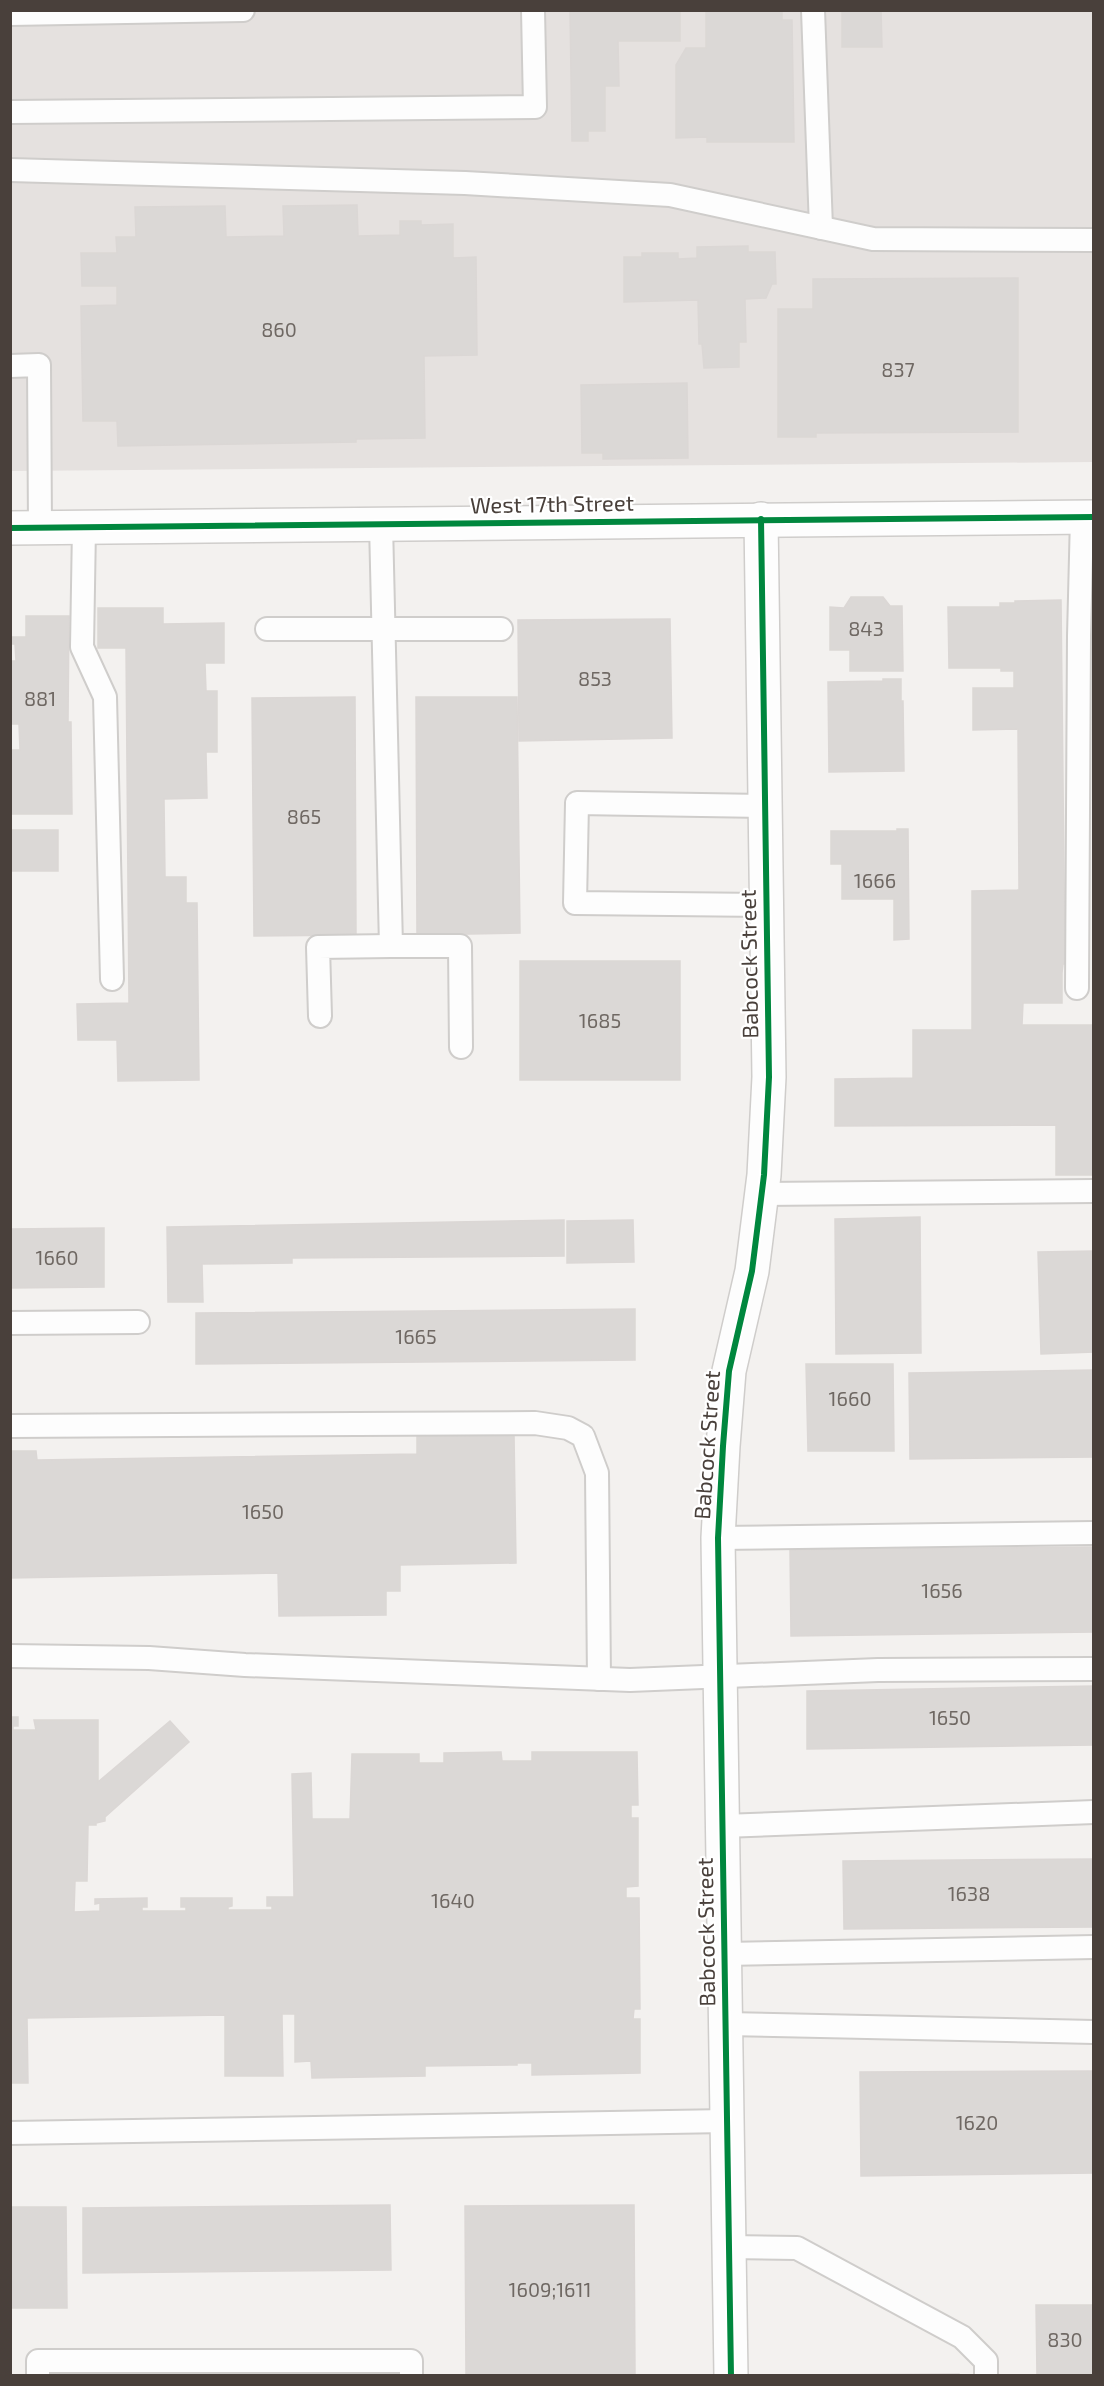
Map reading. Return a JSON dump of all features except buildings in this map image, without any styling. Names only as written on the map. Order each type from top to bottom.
[{"type":"street","name":"West 17th Street","points":[[25,528],[1088,517]]},
{"type":"street","name":"Babcock Street","points":[[731,2376],[718,1538],[729,1371],[752,1271],[761,1194],[769,1077],[761,519]]},
{"type":"lane","points":[[10,14],[243,10]]},
{"type":"lane","points":[[10,112],[535,107],[533,10]]},
{"type":"lane","points":[[813,10],[821,228]]},
{"type":"lane","points":[[10,170],[465,183],[670,195],[873,239],[1094,240]]},
{"type":"lane","points":[[10,366],[39,365],[25,528]]},
{"type":"lane","points":[[1077,988],[1079,636],[1088,517]]},
{"type":"lane","points":[[381,524],[391,946]]},
{"type":"lane","points":[[84,527],[82,647],[105,696],[111,979]]},
{"type":"lane","points":[[267,629],[501,629]]},
{"type":"lane","points":[[765,806],[577,803],[575,903],[766,905]]},
{"type":"lane","points":[[320,1016],[318,947],[460,946],[461,1047]]},
{"type":"lane","points":[[761,1194],[1094,1191]]},
{"type":"lane","points":[[10,1323],[138,1322]]},
{"type":"lane","points":[[10,1426],[535,1423],[568,1428],[583,1436],[597,1473],[599,1679]]},
{"type":"lane","points":[[718,1538],[1094,1533]]},
{"type":"lane","points":[[10,1656],[149,1658],[245,1665],[645,1680],[878,1670],[1094,1669]]},
{"type":"lane","points":[[723,1826],[1094,1812]]},
{"type":"lane","points":[[724,1954],[1094,1947]]},
{"type":"lane","points":[[726,2024],[1094,2032]]},
{"type":"lane","points":[[10,2133],[727,2121]]},
{"type":"lane","points":[[729,2247],[797,2248],[962,2337],[986,2361],[986,2376]]},
{"type":"lane","points":[[38,2376],[38,2361],[411,2361],[411,2376]]},
{"type":"shaded area","points":[[10,11],[1093,11],[1093,462],[11,471]]},
{"type":"cycle path","points":[[10,528],[1094,517]]},
{"type":"cycle path","points":[[731,2376],[718,1538],[729,1371],[752,1271],[764,1175],[769,1077],[761,519]]}]
